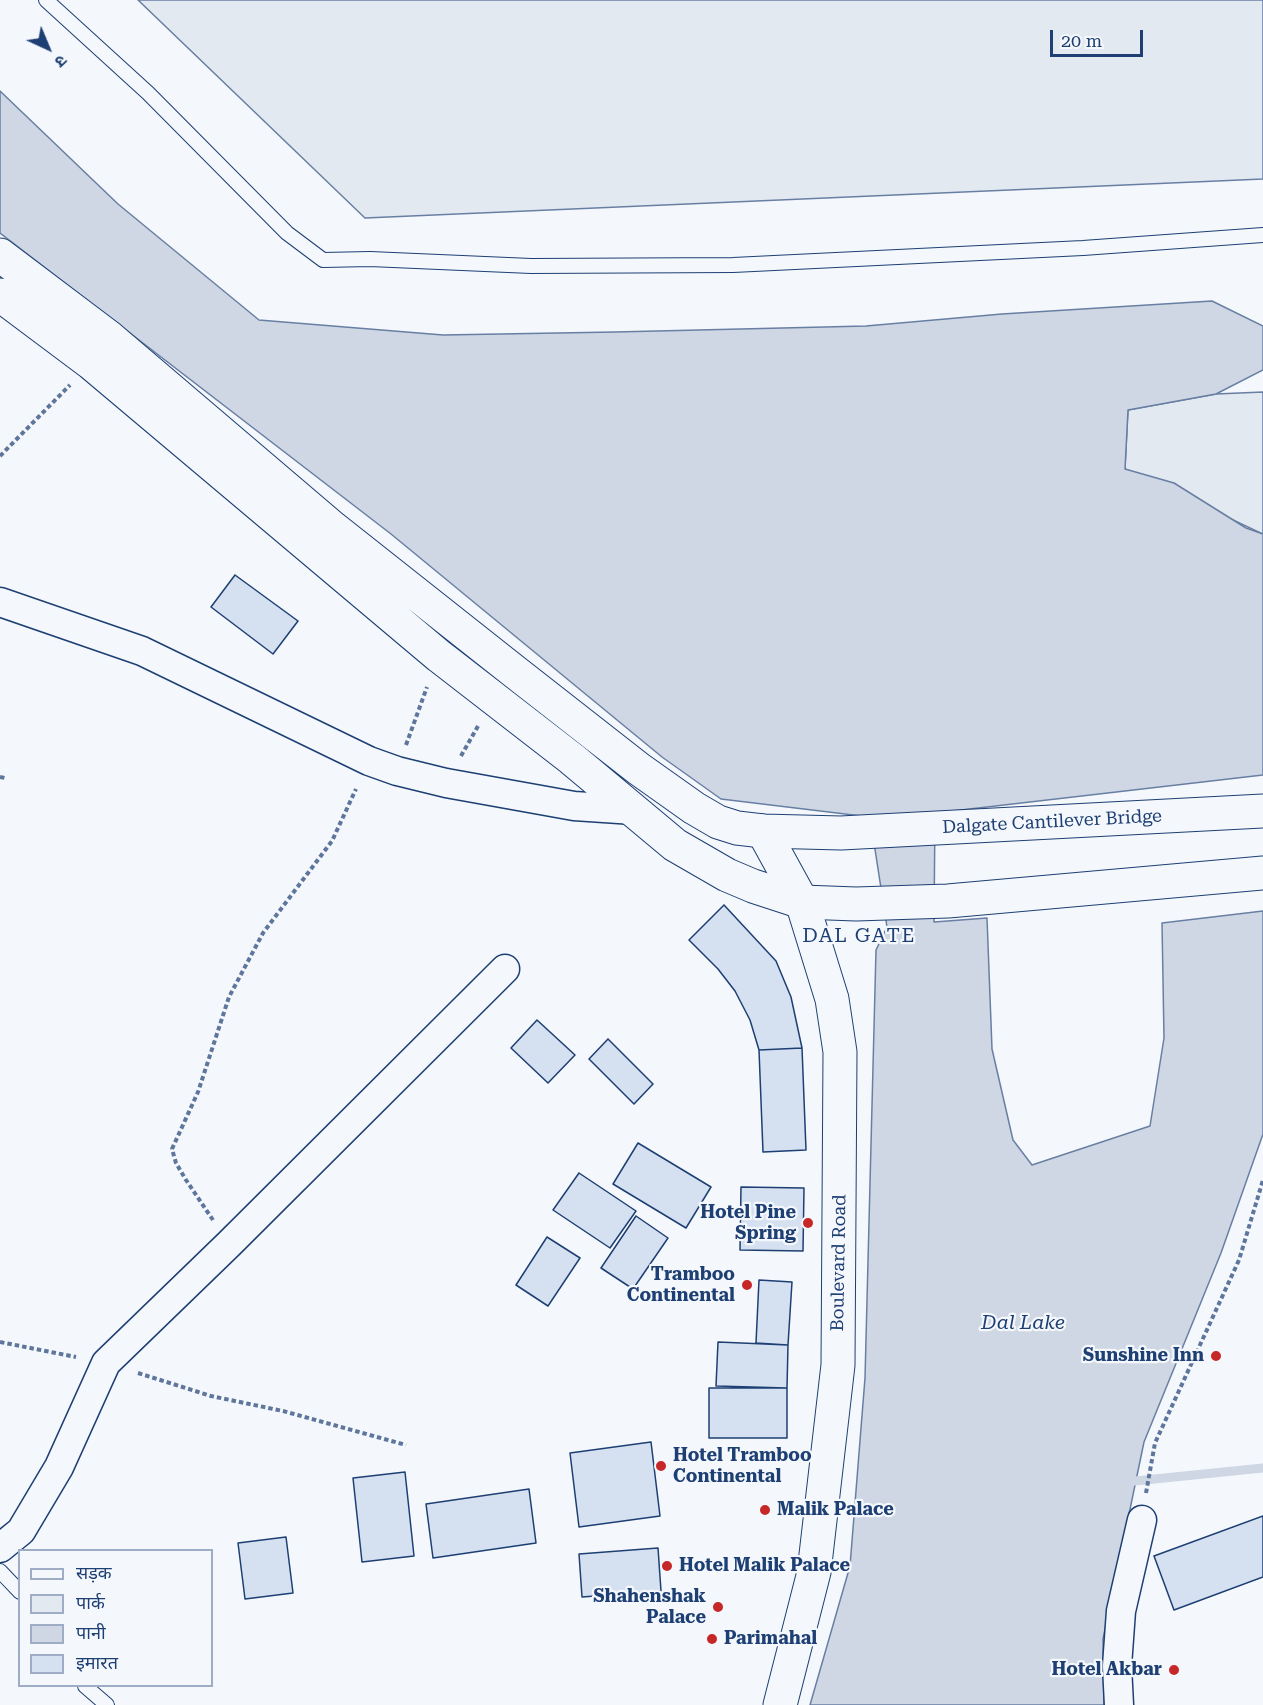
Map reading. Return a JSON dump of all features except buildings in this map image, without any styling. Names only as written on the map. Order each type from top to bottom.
[{"type":"main road","name":"Dalgate Cantilever Bridge","points":[[0,255],[110,338],[333,528],[639,769],[718,822],[737,828],[763,831],[842,833],[1263,811]]},
{"type":"main road","points":[[0,295],[91,363],[439,656],[675,845],[703,862],[753,886],[802,902],[856,904],[948,901],[1263,873]]},
{"type":"main road","name":"Boulevard Road","points":[[763,831],[802,902],[832,999],[840,1052],[838,1365],[814,1572],[780,1705]]},
{"type":"street","points":[[0,602],[142,651],[369,761],[397,771],[446,783],[574,806],[634,810]]},
{"type":"street","points":[[0,1548],[21,1531],[59,1467],[106,1362],[229,1244],[505,969]]},
{"type":"street","points":[[1119,1705],[1116,1666],[1121,1611],[1142,1520]]},
{"type":"lane","points":[[46,0],[148,93],[287,233],[323,260],[370,259],[531,266],[733,265],[1083,248],[1263,234]]},
{"type":"lane","points":[[0,1571],[18,1590]]},
{"type":"lane","points":[[86,1687],[107,1705]]},
{"type":"path","points":[[0,456],[91,363]]},
{"type":"path","points":[[397,771],[439,656]]},
{"type":"path","points":[[446,783],[493,698]]},
{"type":"path","points":[[229,1244],[186,1180],[176,1163],[172,1149],[198,1092],[229,997],[263,933],[332,841],[369,761]]},
{"type":"path","points":[[1142,1520],[1155,1443],[1239,1260],[1263,1180]]},
{"type":"path","points":[[0,1342],[106,1362],[211,1396],[283,1411],[406,1445]]},
{"type":"green space","points":[[138,0],[1263,0],[1263,179],[365,218]]},
{"type":"green space","points":[[1263,392],[1263,534],[1125,469],[1128,410],[1216,394]]},
{"type":"water","name":"Dal Lake","points":[[0,91],[118,204],[259,320],[443,335],[615,332],[866,326],[1002,314],[1212,301],[1263,326],[1263,370],[1216,394],[1128,410],[1125,469],[1174,483],[1246,528],[1263,534],[1263,775],[935,813],[934,922],[987,918],[992,1049],[1013,1140],[1032,1165],[1150,1126],[1164,1038],[1162,923],[1263,911],[1263,1134],[1221,1253],[1144,1442],[1103,1639],[1104,1705],[810,1705],[850,1566],[865,1378],[876,950],[887,927],[870,817],[721,799],[662,757],[391,534],[0,233]]},
{"type":"waterway","points":[[1125,1482],[1263,1468]]},
{"type":"place","name":"Hotel Pine Spring","points":[[808,1223]]},
{"type":"place","name":"Tramboo Continental","points":[[747,1285]]},
{"type":"place","name":"Sunshine Inn","points":[[1216,1356]]},
{"type":"place","name":"Hotel Tramboo Continental","points":[[661,1466]]},
{"type":"place","name":"Malik Palace","points":[[765,1510]]},
{"type":"place","name":"Hotel Malik Palace","points":[[667,1566]]},
{"type":"place","name":"Shahenshak Palace","points":[[718,1607]]},
{"type":"place","name":"Parimahal","points":[[712,1639]]},
{"type":"place","name":"Hotel Akbar","points":[[1174,1670]]},
{"type":"district","name":"DAL GATE","points":[[859,936]]}]
